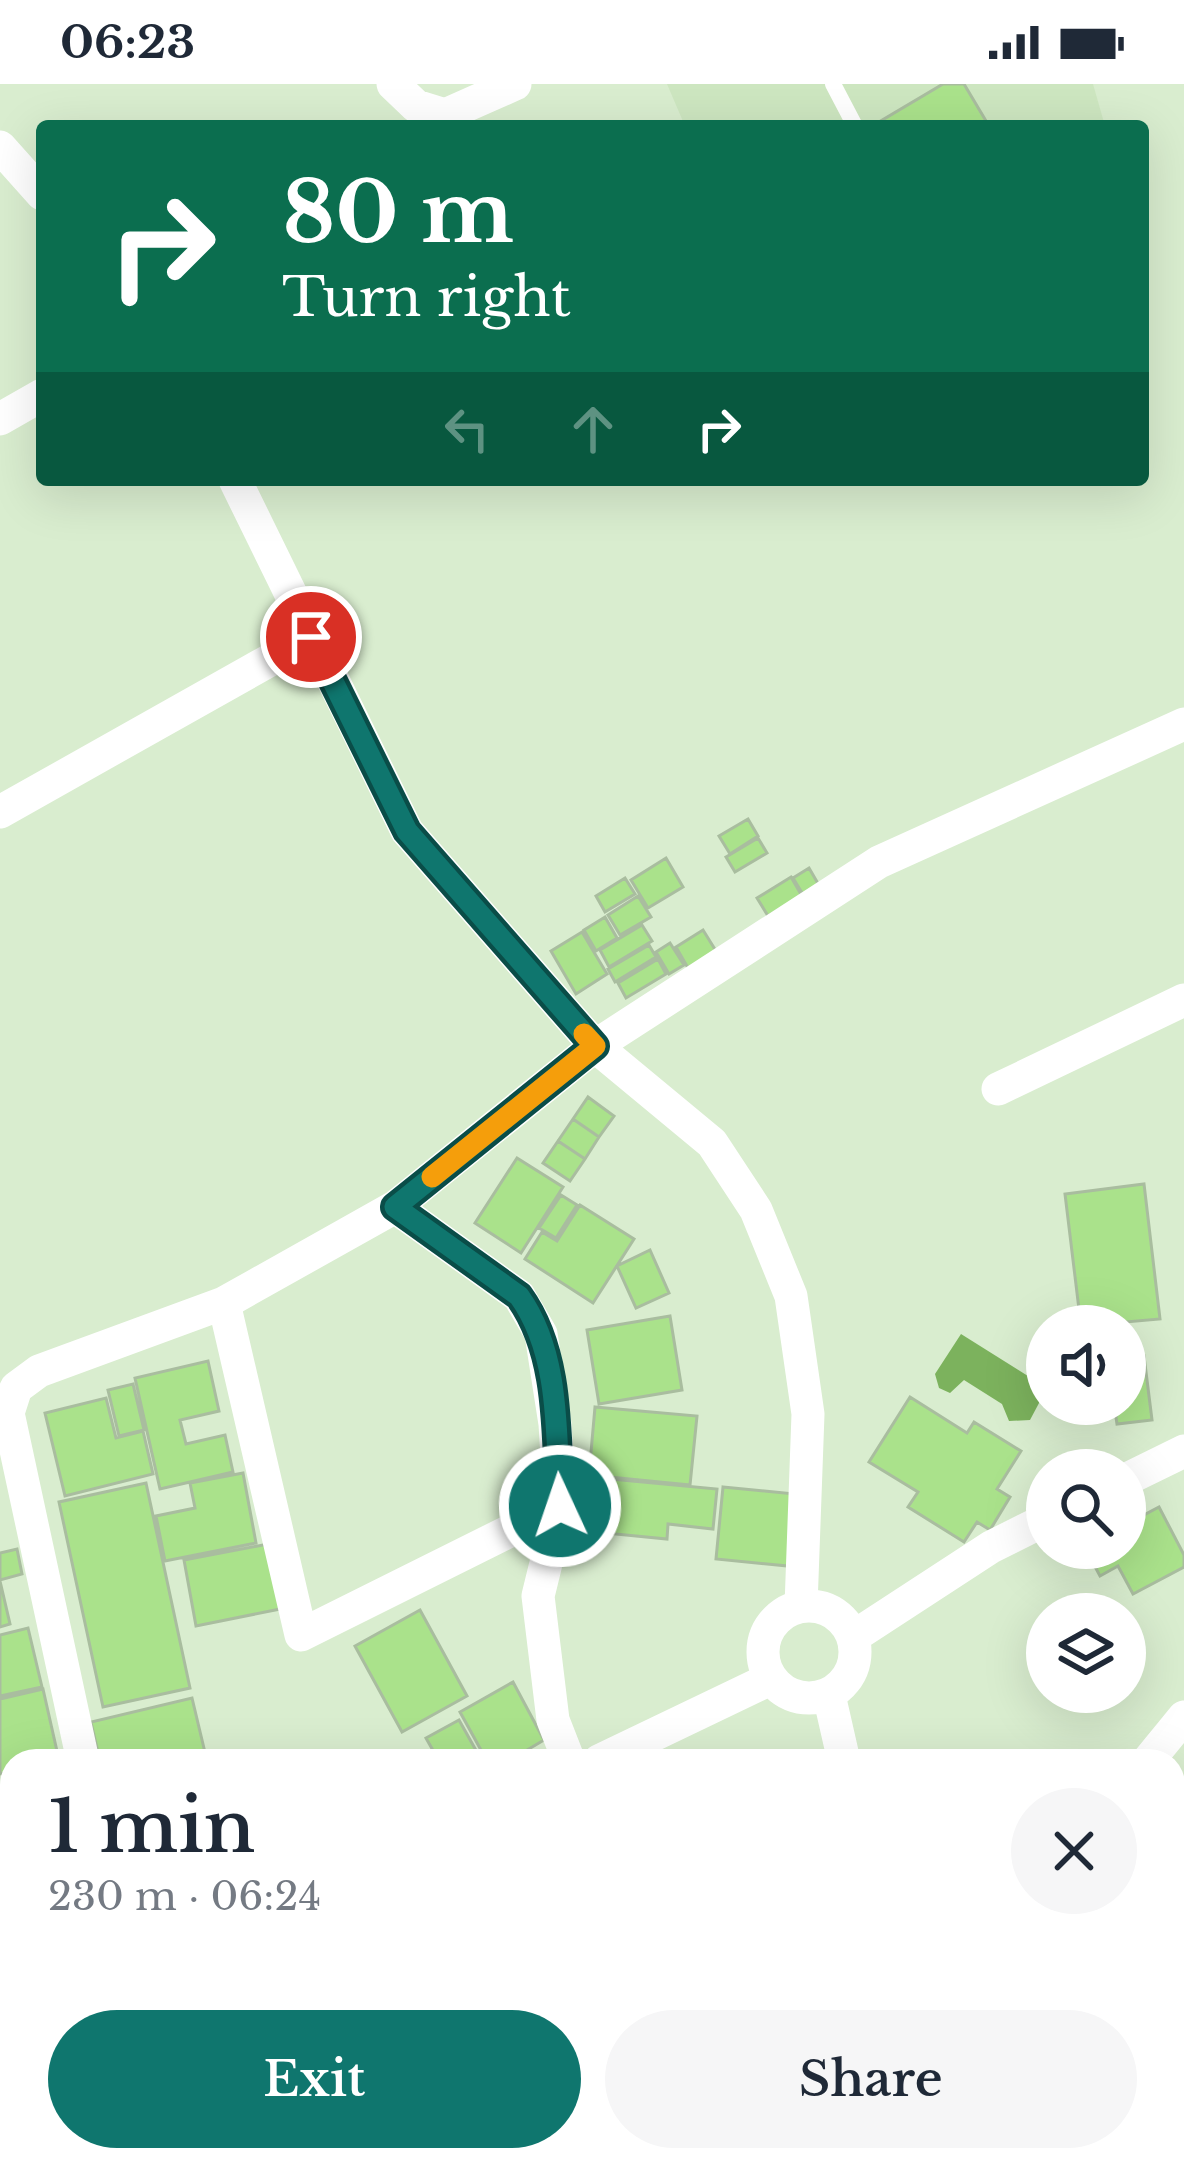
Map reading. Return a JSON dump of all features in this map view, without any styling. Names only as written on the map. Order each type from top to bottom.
[{"type":"street","points":[[393,84],[416,106],[445,115],[515,84]]},
{"type":"street","points":[[0,147],[36,187]]},
{"type":"street","points":[[0,418],[36,398]]},
{"type":"street","points":[[238,486],[407,831],[595,1046],[712,1143],[756,1210],[791,1296],[808,1414],[800,1606]]},
{"type":"street","points":[[0,812],[311,637]]},
{"type":"street","points":[[80,1749],[8,1413],[16,1388],[39,1371],[224,1304],[395,1207],[595,1046],[879,862],[1184,724]]},
{"type":"street","points":[[998,1089],[1184,1000]]},
{"type":"street","points":[[395,1207],[519,1296],[531,1313],[547,1358],[560,1506],[538,1596],[553,1720],[564,1749]]},
{"type":"street","points":[[224,1304],[301,1636],[560,1506]]},
{"type":"street","points":[[1146,1470],[1184,1451]]},
{"type":"street","points":[[853,1637],[991,1546],[1026,1529]]},
{"type":"street","points":[[800,1606],[838,1616],[853,1637],[854,1664],[830,1694],[791,1696],[770,1679],[762,1650],[765,1635],[774,1621],[800,1606]]},
{"type":"street","points":[[624,1749],[770,1679]]},
{"type":"street","points":[[830,1694],[841,1749]]},
{"type":"street","points":[[1158,1749],[1184,1717]]},
{"type":"lane","points":[[833,84],[852,120]]},
{"type":"shaded area","points":[[667,84],[1093,84],[1103,120],[682,120]]},
{"type":"shaded area","points":[[961,1334],[1026,1375],[1026,1420],[1009,1421],[1002,1404],[964,1380],[950,1393],[939,1388],[935,1374]]},
{"type":"building","points":[[943,84],[964,84],[985,120],[882,120]]},
{"type":"building","points":[[748,819],[758,836],[730,854],[719,836]]},
{"type":"building","points":[[758,838],[767,853],[735,872],[726,857]]},
{"type":"building","points":[[666,858],[683,887],[648,908],[631,880]]},
{"type":"building","points":[[809,868],[820,887],[804,896],[793,878]]},
{"type":"building","points":[[791,877],[802,896],[768,916],[757,898]]},
{"type":"building","points":[[625,878],[635,894],[605,912],[596,896]]},
{"type":"building","points":[[638,896],[651,917],[620,935],[608,915]]},
{"type":"building","points":[[605,917],[617,938],[596,951],[584,930]]},
{"type":"building","points":[[642,925],[652,941],[609,967],[600,950]]},
{"type":"building","points":[[703,930],[716,951],[688,968],[676,947]]},
{"type":"building","points":[[582,932],[607,974],[576,994],[551,951]]},
{"type":"building","points":[[670,943],[684,965],[669,974],[656,952]]},
{"type":"building","points":[[649,945],[656,957],[615,982],[608,969]]},
{"type":"building","points":[[658,959],[666,974],[626,998],[618,983]]},
{"type":"building","points":[[588,1097],[614,1116],[599,1137],[573,1119]]},
{"type":"building","points":[[573,1119],[599,1137],[585,1159],[558,1141]]},
{"type":"building","points":[[558,1141],[585,1159],[570,1181],[543,1163]]},
{"type":"building","points":[[517,1158],[563,1187],[521,1253],[475,1223]]},
{"type":"building","points":[[1144,1184],[1160,1319],[1146,1320],[1146,1305],[1078,1305],[1065,1194]]},
{"type":"building","points":[[561,1195],[577,1205],[556,1238],[539,1228]]},
{"type":"building","points":[[580,1205],[634,1239],[593,1303],[525,1259],[542,1232],[557,1241]]},
{"type":"building","points":[[650,1250],[669,1293],[636,1308],[617,1266]]},
{"type":"building","points":[[670,1316],[682,1390],[599,1404],[587,1330]]},
{"type":"building","points":[[208,1361],[219,1411],[180,1420],[186,1444],[225,1435],[233,1472],[160,1489],[135,1378]]},
{"type":"building","points":[[1146,1372],[1152,1420],[1146,1421]]},
{"type":"building","points":[[133,1384],[144,1430],[119,1436],[108,1390]]},
{"type":"building","points":[[910,1397],[967,1433],[974,1422],[1021,1451],[997,1489],[1010,1497],[990,1530],[977,1522],[964,1542],[908,1507],[918,1492],[869,1462]]},
{"type":"building","points":[[106,1398],[116,1438],[143,1431],[153,1474],[65,1496],[45,1413]]},
{"type":"building","points":[[595,1407],[697,1416],[690,1485],[589,1475]]},
{"type":"building","points":[[243,1473],[256,1543],[165,1561],[156,1516],[195,1508],[190,1483]]},
{"type":"building","points":[[581,1477],[608,1480],[605,1517],[577,1514]]},
{"type":"building","points":[[611,1479],[717,1489],[713,1529],[668,1524],[667,1539],[605,1533]]},
{"type":"building","points":[[146,1483],[190,1688],[103,1707],[59,1502]]},
{"type":"building","points":[[723,1487],[795,1494],[788,1566],[716,1559]]},
{"type":"building","points":[[1159,1507],[1184,1555],[1184,1567],[1132,1593],[1120,1569],[1146,1569],[1146,1514]]},
{"type":"building","points":[[268,1544],[280,1609],[196,1626],[184,1560]]},
{"type":"building","points":[[17,1549],[22,1574],[0,1580],[0,1553]]},
{"type":"building","points":[[0,1581],[10,1624],[0,1627]]},
{"type":"building","points":[[420,1610],[467,1696],[402,1732],[355,1646]]},
{"type":"building","points":[[28,1628],[42,1687],[0,1696],[0,1635]]},
{"type":"building","points":[[513,1682],[544,1740],[529,1749],[480,1749],[460,1712]]},
{"type":"building","points":[[43,1689],[57,1749],[0,1749],[0,1699]]},
{"type":"building","points":[[192,1698],[204,1749],[97,1749],[91,1722]]},
{"type":"building","points":[[459,1720],[475,1749],[432,1749],[426,1738]]},
{"type":"slow traffic","points":[[432,1177],[595,1046],[584,1034]]},
{"type":"route","points":[[311,637],[407,831],[595,1046],[395,1207],[519,1296],[531,1313],[547,1358],[560,1506]]}]
